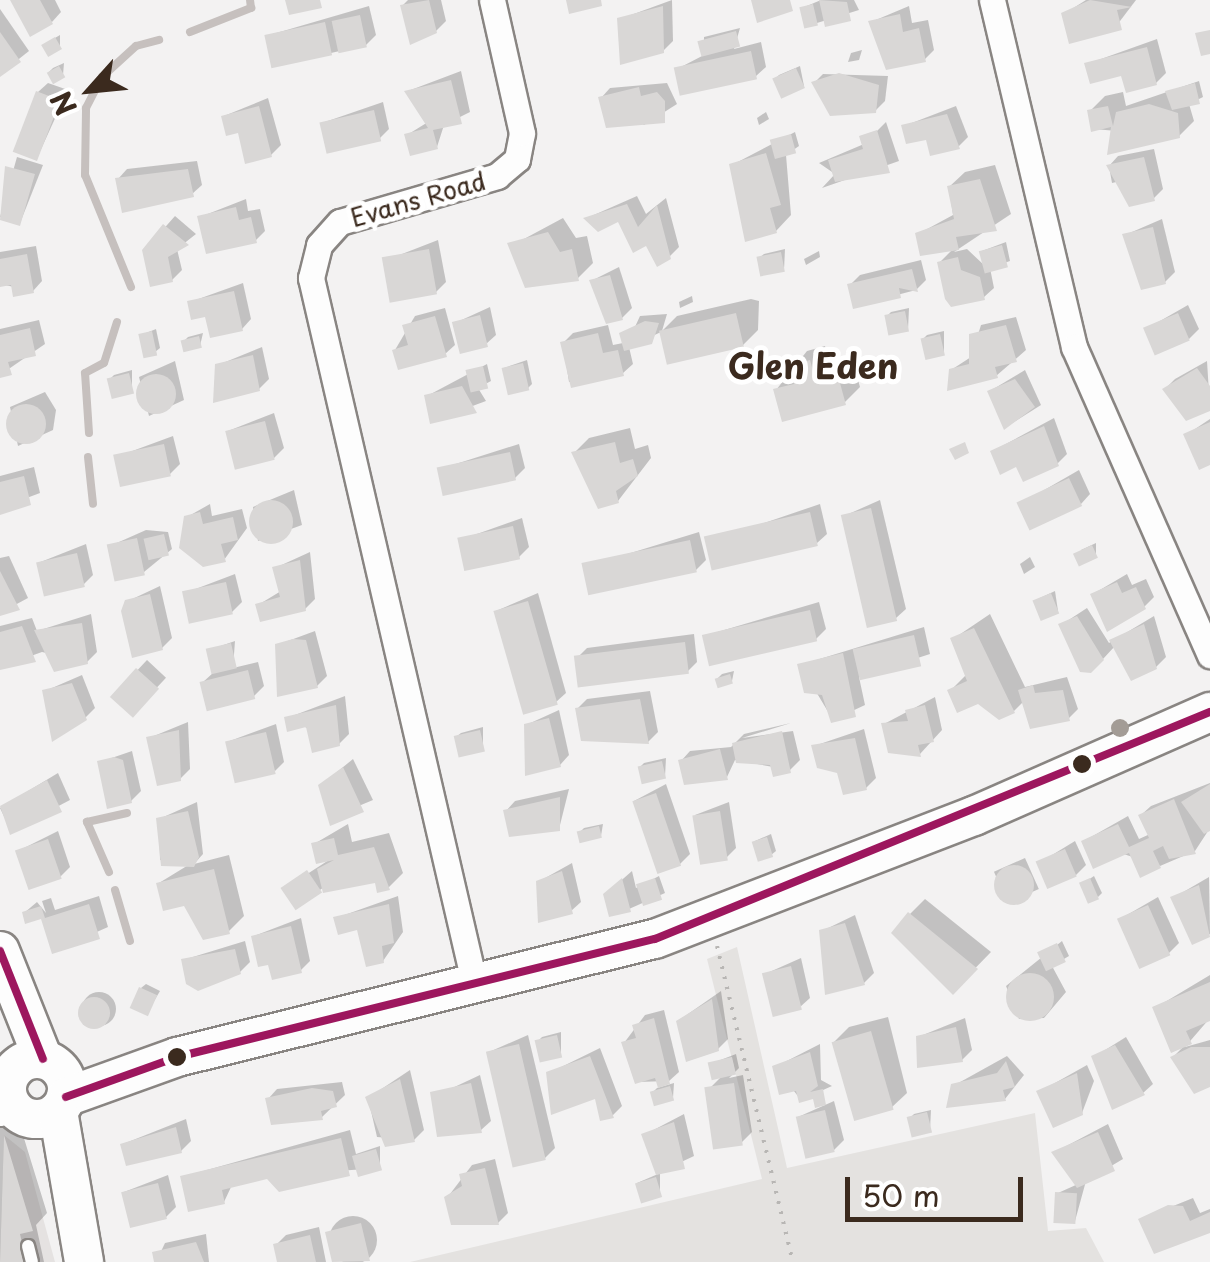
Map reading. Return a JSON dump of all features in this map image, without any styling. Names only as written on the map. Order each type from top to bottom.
[{"type":"street","name":"Evans Road","points":[[475,986],[311,278],[318,245],[340,222],[498,176],[518,159],[522,133],[492,0]]},
{"type":"street","points":[[992,0],[1074,347],[1210,655]]},
{"type":"street","points":[[29,1092],[475,986],[705,922],[1210,712]]},
{"type":"street","points":[[0,951],[29,1092]]},
{"type":"street","points":[[0,1007],[84,1262]]},
{"type":"lane","points":[[28,1246],[32,1262]]},
{"type":"path","points":[[716,942],[793,1262]]},
{"type":"shaded area","points":[[737,947],[787,1168],[1035,1113],[1048,1231],[1086,1228],[1104,1262],[410,1262],[762,1179],[707,959]]},
{"type":"shaded area","points":[[4,1135],[25,1152],[55,1262],[0,1262]]},
{"type":"building","points":[[10,0],[40,0],[53,24],[30,37]]},
{"type":"building","points":[[285,0],[320,0],[322,8],[289,15]]},
{"type":"building","points":[[429,0],[437,33],[410,45],[400,5]]},
{"type":"building","points":[[566,0],[601,0],[602,6],[569,14]]},
{"type":"building","points":[[751,0],[790,0],[793,11],[757,23]]},
{"type":"building","points":[[819,0],[847,2],[851,21],[825,27]]},
{"type":"building","points":[[1090,0],[1132,7],[1117,10],[1122,30],[1069,44],[1061,13]]},
{"type":"building","points":[[813,4],[818,25],[804,29],[799,7]]},
{"type":"building","points":[[663,6],[664,53],[620,65],[617,18]]},
{"type":"building","points":[[900,14],[903,32],[919,28],[926,62],[886,70],[868,21]]},
{"type":"building","points":[[360,15],[367,47],[338,53],[332,21]]},
{"type":"building","points":[[325,22],[332,55],[271,68],[264,35]]},
{"type":"building","points":[[1210,30],[1210,54],[1201,56],[1195,33]]},
{"type":"building","points":[[736,31],[740,46],[702,57],[697,41]]},
{"type":"building","points":[[0,32],[21,62],[0,77]]},
{"type":"building","points":[[55,37],[62,49],[48,57],[41,45]]},
{"type":"building","points":[[1147,47],[1157,85],[1126,93],[1121,76],[1090,84],[1084,63]]},
{"type":"building","points":[[751,51],[757,79],[680,96],[674,67]]},
{"type":"building","points":[[59,66],[65,77],[53,84],[47,73]]},
{"type":"building","points":[[796,68],[805,88],[781,99],[772,79]]},
{"type":"building","points":[[839,73],[879,85],[876,113],[830,116],[811,82]]},
{"type":"building","points":[[451,80],[462,124],[433,130],[438,149],[410,156],[404,134],[428,128],[404,91]]},
{"type":"building","points":[[1195,83],[1200,104],[1172,110],[1165,91]]},
{"type":"building","points":[[639,87],[641,96],[657,92],[665,101],[665,123],[606,128],[598,97]]},
{"type":"building","points":[[36,91],[60,100],[37,161],[13,152]]},
{"type":"building","points":[[1149,104],[1178,113],[1180,138],[1107,155],[1111,127],[1091,132],[1087,110],[1108,106],[1113,126],[1116,112]]},
{"type":"building","points":[[259,106],[272,157],[245,164],[238,133],[226,136],[221,116]]},
{"type":"building","points":[[374,110],[381,141],[327,154],[319,123]]},
{"type":"building","points":[[947,114],[960,149],[930,156],[926,140],[906,144],[901,125]]},
{"type":"building","points":[[877,130],[890,173],[835,182],[828,160],[863,149],[859,136]]},
{"type":"building","points":[[791,134],[796,153],[775,159],[770,140]]},
{"type":"building","points":[[766,153],[781,205],[770,208],[777,233],[745,242],[729,164]]},
{"type":"building","points":[[1144,157],[1155,201],[1129,207],[1106,165]]},
{"type":"building","points":[[5,166],[35,174],[20,226],[0,220]]},
{"type":"building","points":[[188,169],[194,197],[122,213],[115,178]]},
{"type":"building","points":[[980,179],[997,231],[956,237],[959,250],[920,256],[915,233],[954,219],[947,186]]},
{"type":"building","points":[[627,204],[638,227],[657,205],[671,259],[657,267],[646,246],[633,253],[618,222],[598,232],[583,218]]},
{"type":"building","points":[[236,207],[239,220],[251,217],[257,243],[206,254],[197,216]]},
{"type":"building","points":[[163,224],[189,245],[168,257],[173,282],[150,287],[142,250]]},
{"type":"building","points":[[1153,227],[1166,284],[1141,290],[1122,234]]},
{"type":"building","points":[[548,232],[560,252],[572,249],[579,281],[525,288],[507,243]]},
{"type":"building","points":[[1002,245],[1008,267],[985,273],[979,251]]},
{"type":"building","points":[[429,249],[437,294],[390,303],[382,257]]},
{"type":"building","points":[[781,252],[785,272],[760,276],[756,257]]},
{"type":"building","points":[[27,254],[34,293],[13,297],[11,285],[0,287],[0,259]]},
{"type":"building","points":[[958,257],[961,270],[980,277],[985,300],[951,307],[945,299],[937,262]]},
{"type":"building","points":[[912,269],[918,292],[899,288],[901,298],[853,309],[847,284]]},
{"type":"building","points":[[610,275],[623,320],[606,324],[589,280]]},
{"type":"building","points":[[234,291],[243,331],[210,338],[205,317],[191,320],[187,301]]},
{"type":"building","points":[[905,311],[909,332],[888,336],[884,315]]},
{"type":"building","points":[[736,313],[744,347],[667,365],[659,331]]},
{"type":"building","points":[[1178,313],[1190,341],[1155,355],[1143,328]]},
{"type":"building","points":[[480,315],[488,347],[460,354],[452,322]]},
{"type":"building","points":[[435,316],[447,357],[398,370],[392,350],[408,345],[402,325]]},
{"type":"building","points":[[645,321],[659,323],[652,344],[624,351],[619,333]]},
{"type":"building","points":[[1006,325],[1017,362],[995,367],[998,378],[947,391],[949,369],[969,364],[969,334]]},
{"type":"building","points":[[30,328],[36,356],[8,362],[12,375],[0,378],[0,335]]},
{"type":"building","points":[[152,331],[157,355],[144,358],[138,334]]},
{"type":"building","points":[[598,333],[603,353],[618,350],[624,376],[571,388],[560,342]]},
{"type":"building","points":[[940,334],[945,355],[925,360],[921,338]]},
{"type":"building","points":[[199,336],[202,348],[183,352],[181,341]]},
{"type":"building","points":[[253,355],[260,391],[213,403],[215,364]]},
{"type":"building","points":[[810,360],[815,378],[837,372],[846,405],[782,422],[773,389],[794,384],[789,366]]},
{"type":"building","points":[[523,363],[529,390],[508,395],[502,368]]},
{"type":"building","points":[[483,366],[488,388],[471,392],[465,370]]},
{"type":"building","points":[[1197,368],[1210,386],[1210,411],[1186,421],[1162,389]]},
{"type":"building","points":[[129,373],[134,393],[112,399],[107,379]]},
{"type":"building","points":[[156,374],[170,380],[176,394],[170,408],[156,414],[142,408],[136,394],[142,380]]},
{"type":"building","points":[[1015,379],[1035,407],[1004,430],[987,391]]},
{"type":"building","points":[[462,386],[477,413],[430,424],[424,395]]},
{"type":"building","points":[[26,404],[40,410],[46,424],[40,438],[26,444],[12,438],[6,424],[12,410]]},
{"type":"building","points":[[265,421],[275,460],[235,470],[225,431]]},
{"type":"building","points":[[1210,422],[1210,465],[1199,470],[1183,434]]},
{"type":"building","points":[[1044,426],[1059,466],[1023,482],[1016,467],[1000,475],[990,451]]},
{"type":"building","points":[[615,442],[620,463],[633,459],[638,476],[616,491],[619,503],[598,509],[571,452]]},
{"type":"building","points":[[965,442],[969,453],[955,460],[949,449]]},
{"type":"building","points":[[164,444],[171,476],[120,487],[113,455]]},
{"type":"building","points":[[510,452],[516,480],[443,496],[437,468]]},
{"type":"building","points":[[24,476],[31,505],[0,515],[0,482]]},
{"type":"building","points":[[1069,478],[1082,506],[1030,531],[1016,503]]},
{"type":"building","points":[[271,500],[286,507],[293,522],[286,537],[271,544],[256,537],[249,522],[256,507]]},
{"type":"building","points":[[871,508],[897,621],[867,628],[841,515]]},
{"type":"building","points":[[200,512],[203,524],[233,517],[238,540],[221,544],[226,562],[203,567],[179,548],[184,516]]},
{"type":"building","points":[[810,512],[818,546],[712,571],[704,537]]},
{"type":"building","points":[[513,526],[520,559],[464,571],[457,538]]},
{"type":"building","points":[[164,534],[169,555],[148,560],[144,539]]},
{"type":"building","points":[[137,538],[145,575],[115,582],[107,544]]},
{"type":"building","points":[[690,540],[697,572],[588,595],[581,563]]},
{"type":"building","points":[[1092,545],[1098,558],[1079,567],[1073,554]]},
{"type":"building","points":[[77,553],[85,587],[44,597],[36,562]]},
{"type":"building","points":[[300,560],[306,611],[260,622],[255,604],[280,597],[272,567]]},
{"type":"building","points":[[0,571],[20,610],[0,616]]},
{"type":"building","points":[[226,582],[233,614],[189,624],[182,591]]},
{"type":"building","points":[[1117,582],[1122,593],[1136,587],[1146,609],[1107,632],[1090,594]]},
{"type":"building","points":[[1051,593],[1059,613],[1041,621],[1032,600]]},
{"type":"building","points":[[150,594],[163,650],[132,658],[121,611],[125,600]]},
{"type":"building","points":[[528,601],[558,705],[523,715],[493,611]]},
{"type":"building","points":[[810,610],[817,641],[709,666],[702,635]]},
{"type":"building","points":[[1077,616],[1104,660],[1091,673],[1080,672],[1058,624]]},
{"type":"building","points":[[82,623],[88,664],[54,672],[34,630]]},
{"type":"building","points":[[1144,624],[1157,669],[1131,681],[1109,640]]},
{"type":"building","points":[[22,626],[36,662],[0,670],[0,632]]},
{"type":"building","points":[[974,628],[1015,713],[999,720],[978,704],[957,713],[947,690],[967,681],[950,638]]},
{"type":"building","points":[[914,635],[921,666],[860,680],[853,649]]},
{"type":"building","points":[[306,640],[318,688],[277,697],[275,644]]},
{"type":"building","points":[[685,642],[689,674],[578,687],[574,656]]},
{"type":"building","points":[[231,643],[237,668],[212,674],[206,649]]},
{"type":"building","points":[[843,653],[856,717],[831,723],[822,695],[804,693],[797,664]]},
{"type":"building","points":[[136,668],[159,689],[133,718],[110,697]]},
{"type":"building","points":[[248,670],[255,699],[207,711],[199,682]]},
{"type":"building","points":[[730,674],[733,684],[718,688],[715,679]]},
{"type":"building","points":[[72,683],[87,720],[52,742],[42,690]]},
{"type":"building","points":[[1033,685],[1035,693],[1063,690],[1070,721],[1030,729],[1018,690]]},
{"type":"building","points":[[640,699],[649,744],[581,741],[575,708]]},
{"type":"building","points":[[336,705],[340,746],[312,753],[306,727],[287,732],[284,717]]},
{"type":"building","points":[[925,705],[934,742],[918,745],[921,757],[888,753],[881,723],[908,721],[905,710]]},
{"type":"building","points":[[549,718],[561,767],[525,776],[524,724]]},
{"type":"building","points":[[179,730],[181,781],[157,786],[146,737]]},
{"type":"building","points":[[480,730],[485,751],[459,758],[454,736]]},
{"type":"building","points":[[782,731],[791,773],[773,777],[770,765],[736,763],[732,743]]},
{"type":"building","points":[[266,732],[276,774],[235,783],[225,741]]},
{"type":"building","points":[[855,738],[867,790],[843,795],[837,773],[817,768],[811,745]]},
{"type":"building","points":[[720,749],[728,780],[684,785],[678,760]]},
{"type":"building","points":[[114,757],[123,760],[132,803],[107,809],[97,761]]},
{"type":"building","points":[[662,761],[666,779],[642,784],[638,767]]},
{"type":"building","points":[[343,767],[364,812],[330,826],[318,785]]},
{"type":"building","points":[[47,780],[62,812],[10,835],[0,806]]},
{"type":"building","points":[[1210,784],[1210,831],[1204,834],[1181,802]]},
{"type":"building","points":[[656,793],[681,866],[657,874],[632,801]]},
{"type":"building","points":[[560,797],[560,831],[509,837],[503,810]]},
{"type":"building","points":[[1174,799],[1196,854],[1169,859],[1163,846],[1153,851],[1161,868],[1140,878],[1129,853],[1093,869],[1081,841],[1118,824],[1129,847],[1149,838],[1138,815]]},
{"type":"building","points":[[188,811],[199,857],[194,867],[161,866],[156,818]]},
{"type":"building","points":[[720,811],[728,860],[700,865],[692,815]]},
{"type":"building","points":[[599,826],[602,838],[580,843],[577,832]]},
{"type":"building","points":[[767,837],[773,857],[758,862],[752,842]]},
{"type":"building","points":[[334,838],[338,855],[374,847],[390,890],[377,893],[375,883],[323,893],[317,869],[334,860],[316,864],[311,843]]},
{"type":"building","points":[[48,839],[62,879],[29,890],[15,850]]},
{"type":"building","points":[[1065,849],[1077,877],[1047,889],[1036,862]]},
{"type":"building","points":[[1014,865],[1028,871],[1034,885],[1028,899],[1014,905],[1000,899],[994,885],[1000,871]]},
{"type":"building","points":[[214,869],[230,934],[203,940],[184,906],[163,911],[156,883]]},
{"type":"building","points":[[307,870],[322,892],[296,910],[280,888]]},
{"type":"building","points":[[562,871],[573,914],[538,923],[536,881]]},
{"type":"building","points":[[622,878],[631,912],[609,917],[603,894]]},
{"type":"building","points":[[655,878],[662,900],[643,906],[636,884]]},
{"type":"building","points":[[1090,878],[1099,899],[1088,904],[1079,883]]},
{"type":"building","points":[[1199,885],[1210,937],[1192,945],[1170,897]]},
{"type":"building","points":[[89,904],[100,939],[52,954],[41,919],[25,924],[22,912],[41,906],[45,918]]},
{"type":"building","points":[[389,904],[394,943],[382,946],[384,963],[366,967],[357,930],[338,935],[333,917]]},
{"type":"building","points":[[1148,905],[1170,955],[1139,969],[1117,919]]},
{"type":"building","points":[[908,912],[978,969],[953,995],[891,933]]},
{"type":"building","points":[[845,923],[865,985],[825,995],[819,930]]},
{"type":"building","points":[[291,926],[302,973],[272,980],[268,965],[258,967],[251,936]]},
{"type":"building","points":[[1057,943],[1066,962],[1046,971],[1037,952]]},
{"type":"building","points":[[235,949],[241,974],[198,991],[186,984],[181,959]]},
{"type":"building","points":[[791,966],[802,1010],[773,1017],[762,973]]},
{"type":"building","points":[[1030,973],[1047,980],[1054,997],[1047,1014],[1030,1021],[1013,1014],[1006,997],[1013,980]]},
{"type":"building","points":[[1210,982],[1210,1021],[1186,1031],[1192,1044],[1171,1053],[1152,1007]]},
{"type":"building","points":[[139,987],[157,995],[148,1016],[130,1008]]},
{"type":"building","points":[[94,997],[105,1002],[110,1013],[105,1024],[94,1029],[83,1024],[78,1013],[83,1002]]},
{"type":"building","points":[[712,999],[719,1051],[686,1062],[676,1021]]},
{"type":"building","points":[[654,1018],[670,1084],[658,1088],[655,1078],[635,1084],[621,1042],[636,1038],[632,1025]]},
{"type":"building","points":[[956,1027],[963,1062],[917,1068],[916,1036]]},
{"type":"building","points":[[871,1031],[894,1110],[854,1121],[832,1042]]},
{"type":"building","points":[[557,1035],[562,1057],[540,1063],[535,1040]]},
{"type":"building","points":[[519,1044],[546,1160],[513,1168],[486,1052]]},
{"type":"building","points":[[1115,1045],[1145,1095],[1112,1110],[1091,1056]]},
{"type":"building","points":[[1191,1047],[1210,1047],[1210,1087],[1194,1094],[1170,1057]]},
{"type":"building","points":[[810,1052],[818,1086],[810,1092],[823,1089],[826,1105],[815,1108],[813,1099],[799,1103],[796,1091],[779,1095],[772,1066]]},
{"type":"building","points":[[590,1056],[614,1118],[600,1121],[595,1099],[551,1115],[546,1072]]},
{"type":"building","points":[[732,1057],[736,1075],[712,1080],[708,1063]]},
{"type":"building","points":[[1006,1061],[1015,1087],[1003,1090],[1006,1101],[946,1108],[951,1084],[997,1073]]},
{"type":"building","points":[[1077,1073],[1083,1115],[1053,1128],[1036,1091]]},
{"type":"building","points":[[400,1079],[415,1142],[385,1147],[365,1097]]},
{"type":"building","points":[[471,1083],[482,1133],[437,1137],[430,1092]]},
{"type":"building","points":[[734,1083],[743,1145],[713,1150],[704,1087]]},
{"type":"building","points":[[670,1086],[674,1100],[654,1106],[650,1092]]},
{"type":"building","points":[[312,1088],[333,1091],[337,1107],[321,1111],[323,1120],[271,1125],[265,1098]]},
{"type":"building","points":[[825,1110],[835,1152],[805,1159],[796,1117]]},
{"type":"building","points":[[927,1112],[932,1132],[912,1137],[907,1117]]},
{"type":"building","points":[[674,1122],[685,1169],[656,1175],[641,1134]]},
{"type":"building","points":[[176,1127],[182,1153],[126,1166],[120,1144]]},
{"type":"building","points":[[1098,1132],[1115,1171],[1077,1188],[1051,1152]]},
{"type":"building","points":[[4,1135],[33,1231],[20,1234],[26,1262],[0,1262]]},
{"type":"building","points":[[341,1138],[350,1176],[279,1192],[267,1179],[222,1190],[225,1204],[188,1212],[180,1176]]},
{"type":"building","points":[[376,1149],[382,1170],[358,1177],[352,1156]]},
{"type":"building","points":[[485,1168],[499,1225],[451,1225],[444,1197],[462,1186],[459,1174]]},
{"type":"building","points":[[656,1177],[662,1197],[641,1204],[635,1183]]},
{"type":"building","points":[[158,1183],[167,1219],[130,1228],[121,1192]]},
{"type":"building","points":[[1055,1192],[1077,1193],[1075,1224],[1053,1223]]},
{"type":"building","points":[[1168,1205],[1183,1206],[1190,1221],[1210,1212],[1210,1233],[1154,1254],[1138,1219]]},
{"type":"building","points":[[361,1223],[370,1261],[332,1262],[325,1232]]},
{"type":"building","points":[[310,1235],[316,1262],[277,1262],[273,1244]]},
{"type":"building","points":[[196,1242],[204,1262],[154,1262],[152,1252]]},
{"type":"waterway","points":[[190,32],[251,8],[250,0]]},
{"type":"waterway","points":[[131,287],[85,175],[86,108],[102,77],[136,46],[159,40]]},
{"type":"waterway","points":[[89,433],[85,373],[104,363],[117,322]]},
{"type":"waterway","points":[[88,457],[93,504]]},
{"type":"waterway","points":[[109,872],[87,822],[127,813]]},
{"type":"waterway","points":[[115,890],[130,941]]},
{"type":"transit line","points":[[66,1097],[177,1057],[655,939],[1210,712]]},
{"type":"transit line","points":[[0,951],[43,1059]]},
{"type":"district","name":"Glen Eden","points":[[813,365]]}]
